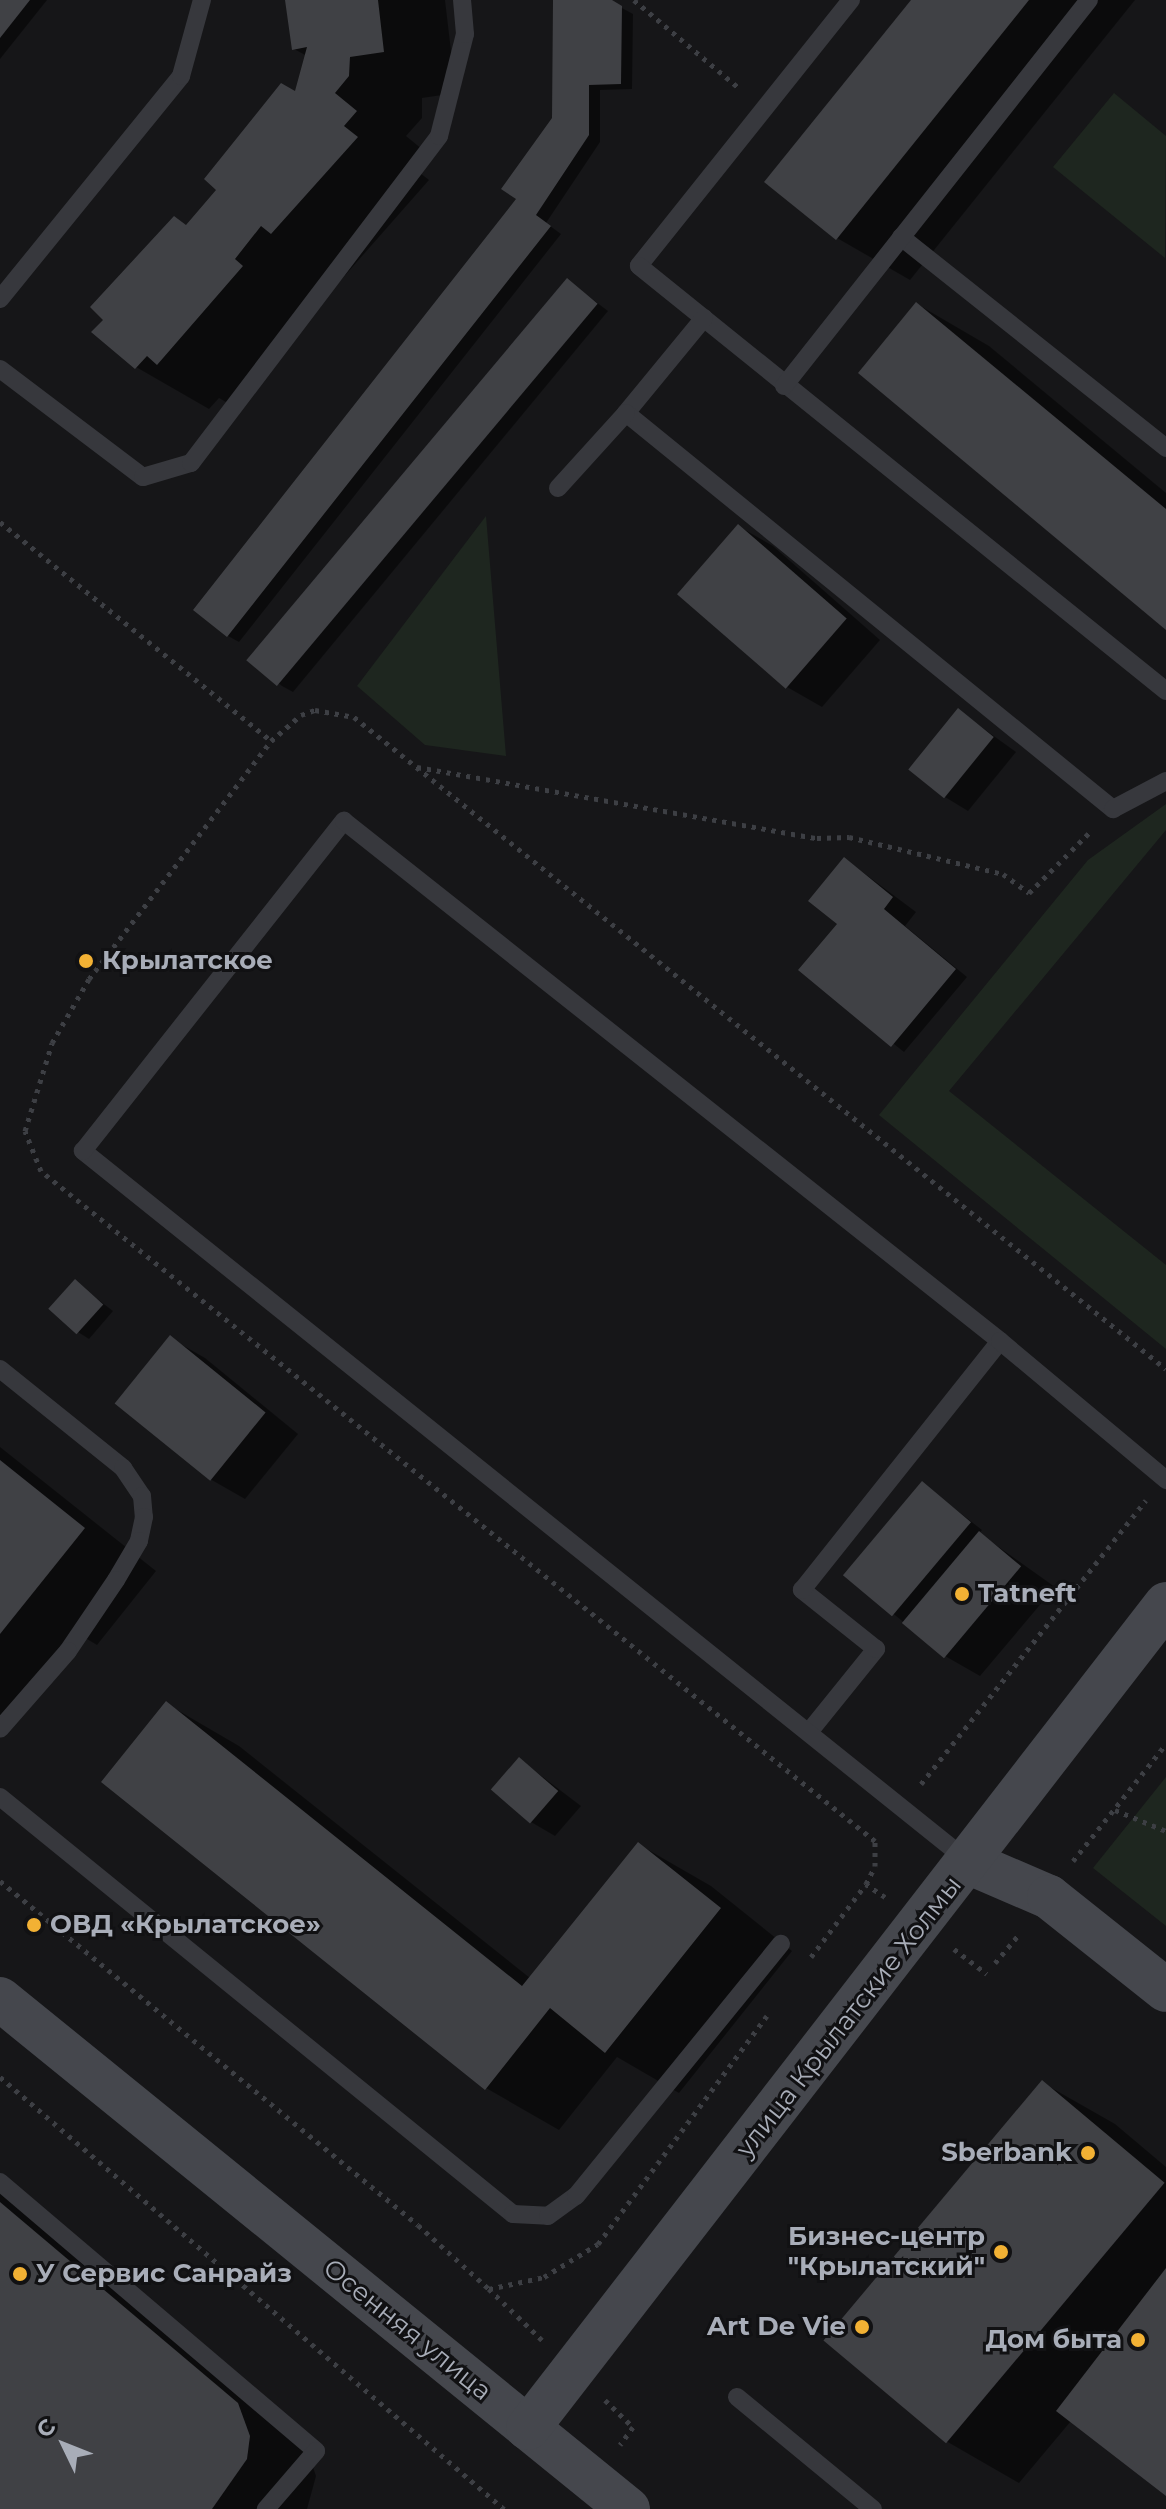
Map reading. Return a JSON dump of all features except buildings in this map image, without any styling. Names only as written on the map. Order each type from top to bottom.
[{"type":"street","name":"улица Крылатские Холмы","points":[[528,2428],[970,1863],[1166,1604]]},
{"type":"street","points":[[970,1863],[1049,1897],[1166,1990]]},
{"type":"street","name":"Осенняя улица","points":[[0,1999],[628,2509]]},
{"type":"lane","points":[[0,299],[181,76],[202,0]]},
{"type":"lane","points":[[0,369],[143,477],[191,463],[439,136],[465,34],[462,0]]},
{"type":"lane","points":[[851,0],[639,266],[1166,691]]},
{"type":"lane","points":[[784,386],[1089,0]]},
{"type":"lane","points":[[901,237],[1166,448]]},
{"type":"lane","points":[[558,488],[626,413],[704,318]]},
{"type":"lane","points":[[626,413],[1113,809],[1166,781]]},
{"type":"lane","points":[[970,1863],[83,1151],[344,821],[1000,1341],[1165,1479]]},
{"type":"lane","points":[[809,1732],[876,1649],[802,1590],[1000,1341]]},
{"type":"lane","points":[[0,1369],[123,1468],[142,1496],[144,1517],[139,1541],[68,1651],[0,1729]]},
{"type":"lane","points":[[0,1797],[513,2214],[548,2216],[576,2196],[781,1944]]},
{"type":"lane","points":[[0,2182],[316,2451],[266,2509]]},
{"type":"lane","points":[[737,2397],[873,2509]]},
{"type":"path","points":[[634,0],[765,108]]},
{"type":"path","points":[[0,522],[271,741]]},
{"type":"path","points":[[875,1841],[41,1171],[25,1131],[52,1043],[89,979],[271,741],[301,715],[315,710],[354,717],[1166,1369]]},
{"type":"path","points":[[416,767],[817,838],[849,837],[1003,874],[1029,893],[1113,809]]},
{"type":"path","points":[[987,1974],[866,1884],[875,1866],[875,1841],[1165,1479]]},
{"type":"path","points":[[995,1963],[1049,1897],[1081,1848],[1166,1744]]},
{"type":"path","points":[[1115,1810],[1166,1831]]},
{"type":"path","points":[[0,1881],[489,2289]]},
{"type":"path","points":[[0,2077],[504,2509]]},
{"type":"shaded area","points":[[1114,93],[1166,136],[1165,258],[1053,167]]},
{"type":"shaded area","points":[[486,516],[506,756],[425,745],[357,686]]},
{"type":"shaded area","points":[[1166,804],[1166,830],[949,1091],[1166,1265],[1166,1349],[879,1115],[1088,860]]},
{"type":"shaded area","points":[[1166,1777],[1166,1926],[1093,1868]]},
{"type":"place","name":"Крылатское","points":[[86,961]]},
{"type":"place","name":"Tatneft","points":[[962,1594]]},
{"type":"place","name":"ОВД «Крылатское»","points":[[34,1925]]},
{"type":"place","name":"Sberbank","points":[[1088,2153]]},
{"type":"place","name":"Бизнес-центр \"Крылатский\"","points":[[1001,2252]]},
{"type":"place","name":"У Сервис Санрайз","points":[[20,2274]]},
{"type":"place","name":"Art De Vie","points":[[862,2327]]},
{"type":"place","name":"Дом быта","points":[[1138,2340]]}]
